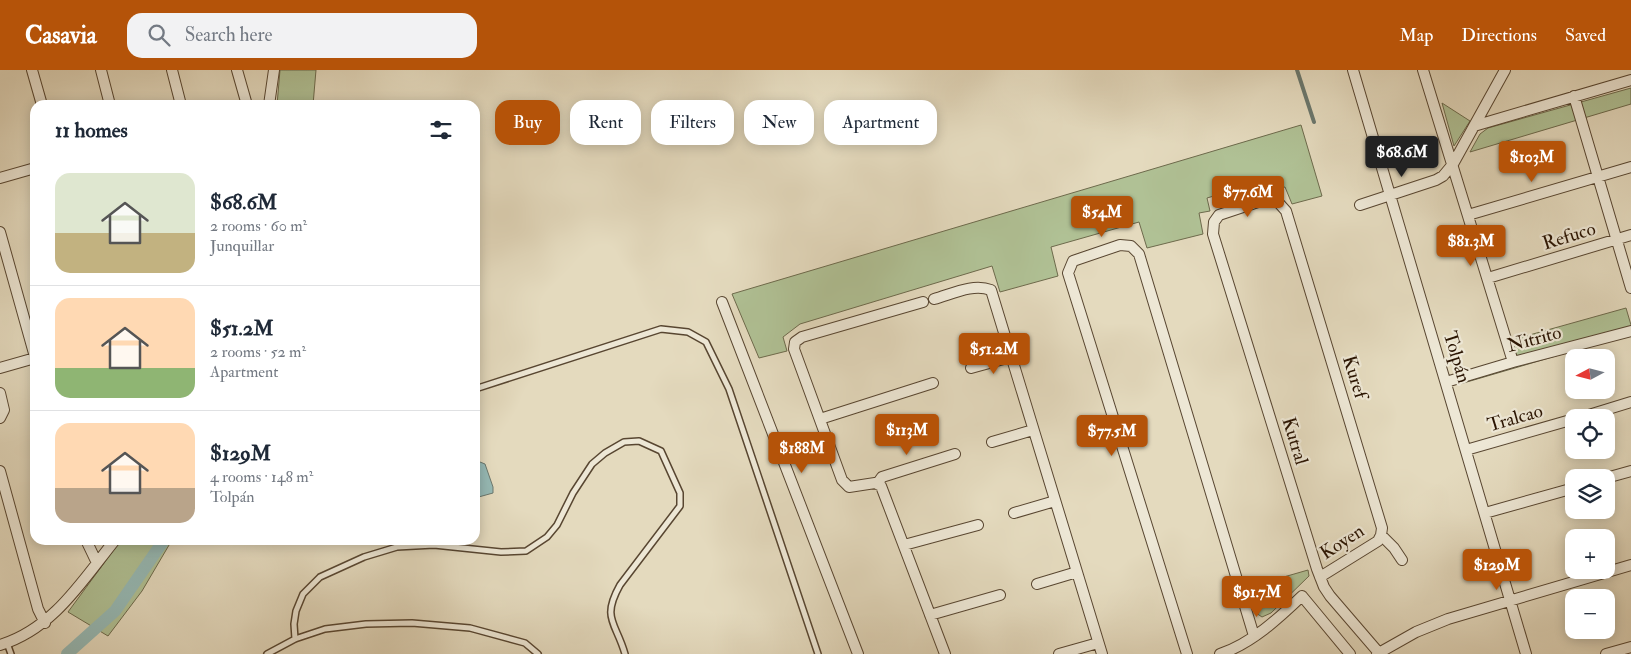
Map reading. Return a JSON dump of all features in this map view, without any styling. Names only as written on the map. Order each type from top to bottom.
[{"type":"street","points":[[32,70],[41,100]]},
{"type":"street","points":[[101,70],[109,100]]},
{"type":"street","points":[[172,70],[180,100]]},
{"type":"street","points":[[237,70],[246,100]]},
{"type":"street","points":[[269,100],[274,70]]},
{"type":"street","name":"Tolpán","points":[[1353,70],[1526,654]]},
{"type":"street","points":[[1423,70],[1513,362]]},
{"type":"street","points":[[1360,205],[1443,176],[1474,126],[1504,70]]},
{"type":"street","points":[[1628,70],[1631,75]]},
{"type":"street","points":[[1474,126],[1631,80]]},
{"type":"street","points":[[1574,96],[1631,288]]},
{"type":"street","points":[[1468,215],[1631,166]]},
{"type":"street","points":[[0,178],[30,169]]},
{"type":"street","name":"Kutral","points":[[1277,201],[1264,200],[1219,215],[1214,222],[1213,234],[1320,577],[1330,596],[1378,653]]},
{"type":"street","name":"Kuref","points":[[1277,201],[1286,211],[1382,524],[1381,535]]},
{"type":"street","points":[[0,232],[30,339]]},
{"type":"street","name":"Refuco","points":[[1488,278],[1631,236]]},
{"type":"street","points":[[1187,654],[1068,273],[1074,261],[1120,245],[1131,246],[1139,254],[1254,636]]},
{"type":"street","points":[[934,299],[973,287],[983,287],[991,290],[1102,654]]},
{"type":"street","points":[[722,302],[858,654]]},
{"type":"street","points":[[923,302],[802,337],[795,342],[794,349],[842,480],[849,486],[874,483],[881,486],[945,654]]},
{"type":"street","name":"Nitrito","points":[[1446,382],[1631,331]]},
{"type":"street","points":[[971,368],[1011,357]]},
{"type":"street","points":[[0,368],[30,359]]},
{"type":"street","points":[[820,419],[933,383]]},
{"type":"street","points":[[0,393],[4,410],[0,418]]},
{"type":"street","points":[[1608,409],[1631,402]]},
{"type":"street","name":"Tralcao","points":[[1466,450],[1565,422]]},
{"type":"street","points":[[992,442],[1033,430]]},
{"type":"street","points":[[878,484],[882,477],[955,454]]},
{"type":"street","points":[[1615,475],[1631,471]]},
{"type":"street","points":[[0,472],[38,609],[45,623]]},
{"type":"street","points":[[1485,513],[1565,491]]},
{"type":"street","points":[[1014,513],[1055,501]]},
{"type":"street","points":[[904,545],[978,524]]},
{"type":"street","points":[[1381,535],[1394,548],[1402,560]]},
{"type":"street","name":"Koyen","points":[[1320,577],[1375,543],[1381,535]]},
{"type":"street","points":[[88,545],[97,563]]},
{"type":"street","points":[[3,644],[26,635],[45,623],[62,606],[111,545]]},
{"type":"street","points":[[1378,653],[1432,625],[1631,565]]},
{"type":"street","points":[[1037,584],[1076,572]]},
{"type":"street","points":[[930,615],[1000,594]]},
{"type":"street","points":[[1220,654],[1227,652],[1254,636],[1282,615],[1302,596],[1350,654]]},
{"type":"street","points":[[1059,654],[1098,643]]},
{"type":"street","points":[[1606,654],[1631,647]]},
{"type":"lane","points":[[480,387],[661,329],[688,332],[706,342],[729,388],[818,654]]},
{"type":"lane","points":[[295,639],[294,624],[296,611],[303,594],[320,577],[364,556],[397,547],[434,545],[501,552],[526,551],[547,537],[557,525],[573,492],[592,464],[605,453],[624,442],[639,441],[661,451],[680,493],[680,506],[620,585],[612,599],[610,610],[612,623],[625,654]]},
{"type":"lane","points":[[267,654],[295,639],[325,629],[366,624],[412,623],[470,628],[525,643],[538,654]]},
{"type":"lane","points":[[3,644],[11,654]]},
{"type":"green space","points":[[280,70],[316,70],[313,100],[277,100]]},
{"type":"green space","points":[[1631,88],[1631,104],[1470,152],[1480,134],[1488,128]]},
{"type":"green space","points":[[1442,103],[1470,121],[1454,146]]},
{"type":"green space","points":[[1301,125],[1322,196],[1292,204],[1285,187],[1275,189],[1272,179],[1207,198],[1210,211],[1199,213],[1203,234],[1147,248],[1139,222],[1051,247],[1058,276],[1000,292],[992,266],[800,324],[783,337],[787,351],[759,358],[732,294]]},
{"type":"green space","points":[[1626,308],[1631,325],[1631,334],[1580,349],[1565,349],[1565,353],[1460,384],[1458,374],[1513,358],[1508,341]]},
{"type":"green space","points":[[117,545],[169,545],[142,591],[108,636],[68,612]]},
{"type":"green space","points":[[1308,570],[1309,576],[1271,613],[1262,617],[1256,613],[1249,587]]},
{"type":"water","points":[[480,462],[485,464],[493,487],[493,493],[480,497]]},
{"type":"waterway","points":[[1297,70],[1314,122]]},
{"type":"waterway","points":[[67,654],[115,611],[161,545]]}]
